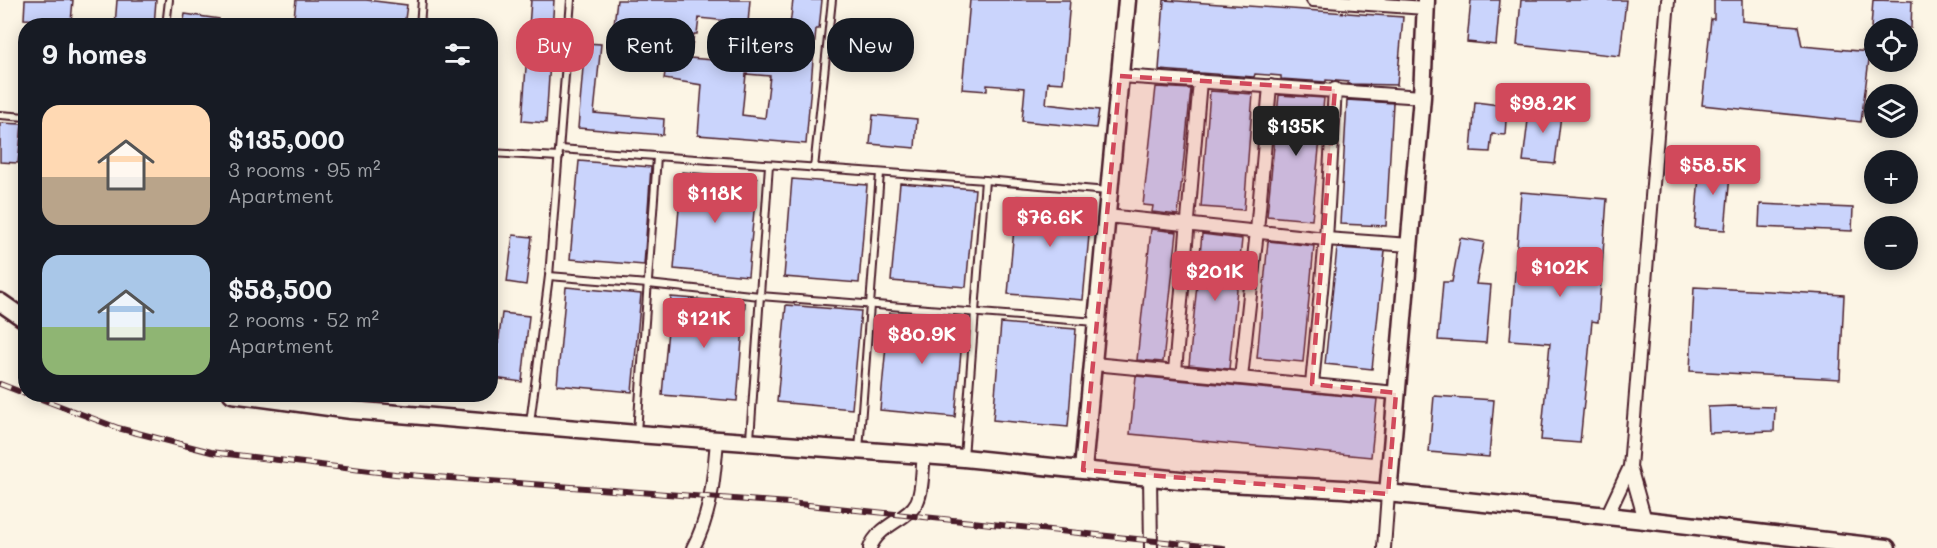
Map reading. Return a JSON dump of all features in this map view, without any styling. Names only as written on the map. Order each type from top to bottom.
[{"type":"street","points":[[1083,470],[1127,0]]},
{"type":"street","points":[[1313,0],[1426,4],[1422,97],[1384,548]]},
{"type":"street","points":[[1645,520],[1630,467],[1668,0]]},
{"type":"street","points":[[1120,76],[1335,89],[1422,97]]},
{"type":"street","points":[[1176,371],[1200,81]]},
{"type":"street","points":[[1241,378],[1270,86]]},
{"type":"street","points":[[1312,384],[1326,239],[1335,89]]},
{"type":"street","points":[[1107,216],[1326,239],[1410,245]]},
{"type":"street","points":[[0,302],[18,314]]},
{"type":"street","points":[[1094,364],[1396,393]]},
{"type":"street","points":[[292,402],[351,410],[637,434],[964,458],[1150,477],[1388,494],[1645,520],[1887,548]]},
{"type":"street","points":[[693,548],[709,506],[717,440]]},
{"type":"street","points":[[870,548],[879,534],[911,509],[917,501],[924,455]]},
{"type":"street","points":[[1607,516],[1630,467]]},
{"type":"street","points":[[1150,477],[1151,548]]},
{"type":"lane","points":[[167,18],[169,0]]},
{"type":"lane","points":[[421,18],[422,0]]},
{"type":"lane","points":[[530,424],[549,276],[571,0]]},
{"type":"lane","points":[[814,168],[832,0]]},
{"type":"lane","points":[[0,115],[18,116]]},
{"type":"lane","points":[[560,148],[1109,191]]},
{"type":"lane","points":[[498,153],[559,157]]},
{"type":"lane","points":[[637,434],[657,157]]},
{"type":"lane","points":[[750,442],[769,165]]},
{"type":"lane","points":[[859,450],[872,305],[880,172]]},
{"type":"lane","points":[[964,458],[985,180]]},
{"type":"lane","points":[[549,276],[760,296],[1098,322]]},
{"type":"highlighted area","points":[[1120,76],[1335,89],[1312,384],[1396,393],[1388,494],[1083,470]]},
{"type":"building","points":[[25,0],[73,0],[71,18],[24,18]]},
{"type":"building","points":[[117,0],[156,0],[155,18],[116,18]]},
{"type":"building","points":[[296,0],[366,0],[407,5],[405,18],[294,18]]},
{"type":"building","points":[[531,0],[554,0],[553,18],[530,18]]},
{"type":"building","points":[[617,0],[750,0],[748,18],[699,18],[697,34],[695,34],[695,18],[615,18]]},
{"type":"building","points":[[793,0],[822,0],[819,29],[816,29],[815,40],[815,18],[791,18]]},
{"type":"building","points":[[970,0],[1070,0],[1063,83],[1048,82],[1046,104],[1099,110],[1096,128],[1022,121],[1025,88],[987,85],[987,91],[962,89]]},
{"type":"building","points":[[1164,0],[1403,17],[1397,85],[1348,84],[1348,82],[1326,80],[1326,82],[1281,79],[1281,76],[1255,74],[1254,77],[1159,70]]},
{"type":"building","points":[[1471,0],[1500,0],[1496,45],[1467,42]]},
{"type":"building","points":[[1521,0],[1626,0],[1620,56],[1517,45]]},
{"type":"building","points":[[1714,0],[1742,0],[1742,21],[1798,26],[1802,46],[1864,51],[1864,72],[1867,72],[1866,84],[1864,84],[1861,122],[1702,105],[1711,19],[1714,19]]},
{"type":"building","points":[[1873,0],[1912,1],[1911,18],[1872,18]]},
{"type":"building","points":[[185,14],[212,18],[184,18]]},
{"type":"building","points":[[594,44],[601,44],[594,113],[664,119],[663,135],[578,128],[583,72],[594,72]]},
{"type":"building","points":[[695,58],[707,59],[707,72],[812,72],[806,144],[698,135],[702,85],[664,79],[665,72],[695,72]],"holes":[[[746,74],[770,76],[765,118],[742,115]]]},
{"type":"building","points":[[526,72],[549,72],[546,123],[522,121]]},
{"type":"building","points":[[1156,87],[1191,89],[1178,215],[1152,212],[1153,206],[1143,205]]},
{"type":"building","points":[[1210,91],[1253,94],[1244,210],[1201,207]]},
{"type":"building","points":[[1279,95],[1324,98],[1312,220],[1267,216]]},
{"type":"building","points":[[1347,100],[1393,103],[1386,226],[1340,224]]},
{"type":"building","points":[[1475,102],[1507,106],[1505,135],[1492,134],[1490,152],[1471,151]]},
{"type":"building","points":[[1530,104],[1562,107],[1555,164],[1523,161]]},
{"type":"building","points":[[873,115],[917,119],[915,148],[870,144]]},
{"type":"building","points":[[0,123],[18,124],[18,163],[0,162]]},
{"type":"building","points":[[579,161],[651,167],[644,265],[570,259]]},
{"type":"building","points":[[1700,162],[1731,164],[1725,230],[1695,228]]},
{"type":"building","points":[[682,172],[757,178],[748,276],[674,269]]},
{"type":"building","points":[[792,179],[867,185],[859,283],[784,277]]},
{"type":"building","points":[[900,183],[975,189],[966,287],[891,281]]},
{"type":"building","points":[[1521,192],[1607,199],[1598,322],[1592,321],[1580,443],[1541,440],[1550,343],[1510,340]]},
{"type":"building","points":[[1017,196],[1092,203],[1083,300],[1008,294]]},
{"type":"building","points":[[1760,204],[1853,208],[1852,231],[1759,227]]},
{"type":"building","points":[[1151,229],[1177,232],[1163,362],[1137,360]]},
{"type":"building","points":[[1202,234],[1242,239],[1229,369],[1189,365]]},
{"type":"building","points":[[513,235],[532,237],[526,285],[507,282]]},
{"type":"building","points":[[1460,238],[1484,242],[1476,284],[1491,285],[1486,343],[1438,340],[1443,282],[1452,282]]},
{"type":"building","points":[[1268,241],[1314,246],[1303,362],[1257,358]]},
{"type":"building","points":[[1337,248],[1385,251],[1372,369],[1325,364]]},
{"type":"building","points":[[566,287],[641,294],[632,392],[557,385]]},
{"type":"building","points":[[1694,287],[1844,295],[1840,379],[1690,371]]},
{"type":"building","points":[[671,297],[745,303],[737,401],[662,395]]},
{"type":"building","points":[[786,305],[861,311],[852,409],[777,402]]},
{"type":"building","points":[[502,313],[529,316],[522,382],[498,379],[498,346]]},
{"type":"building","points":[[889,313],[964,319],[955,417],[880,410]]},
{"type":"building","points":[[1001,323],[1076,329],[1068,427],[993,420]]},
{"type":"building","points":[[1136,376],[1377,399],[1371,457],[1130,434]]},
{"type":"building","points":[[1434,396],[1494,400],[1489,457],[1429,452]]},
{"type":"building","points":[[1708,407],[1775,407],[1774,431],[1709,433]]},
{"type":"railway","points":[[0,384],[18,391]]},
{"type":"railway","points":[[49,402],[118,428],[211,452],[395,474],[789,503],[1223,548]]}]
